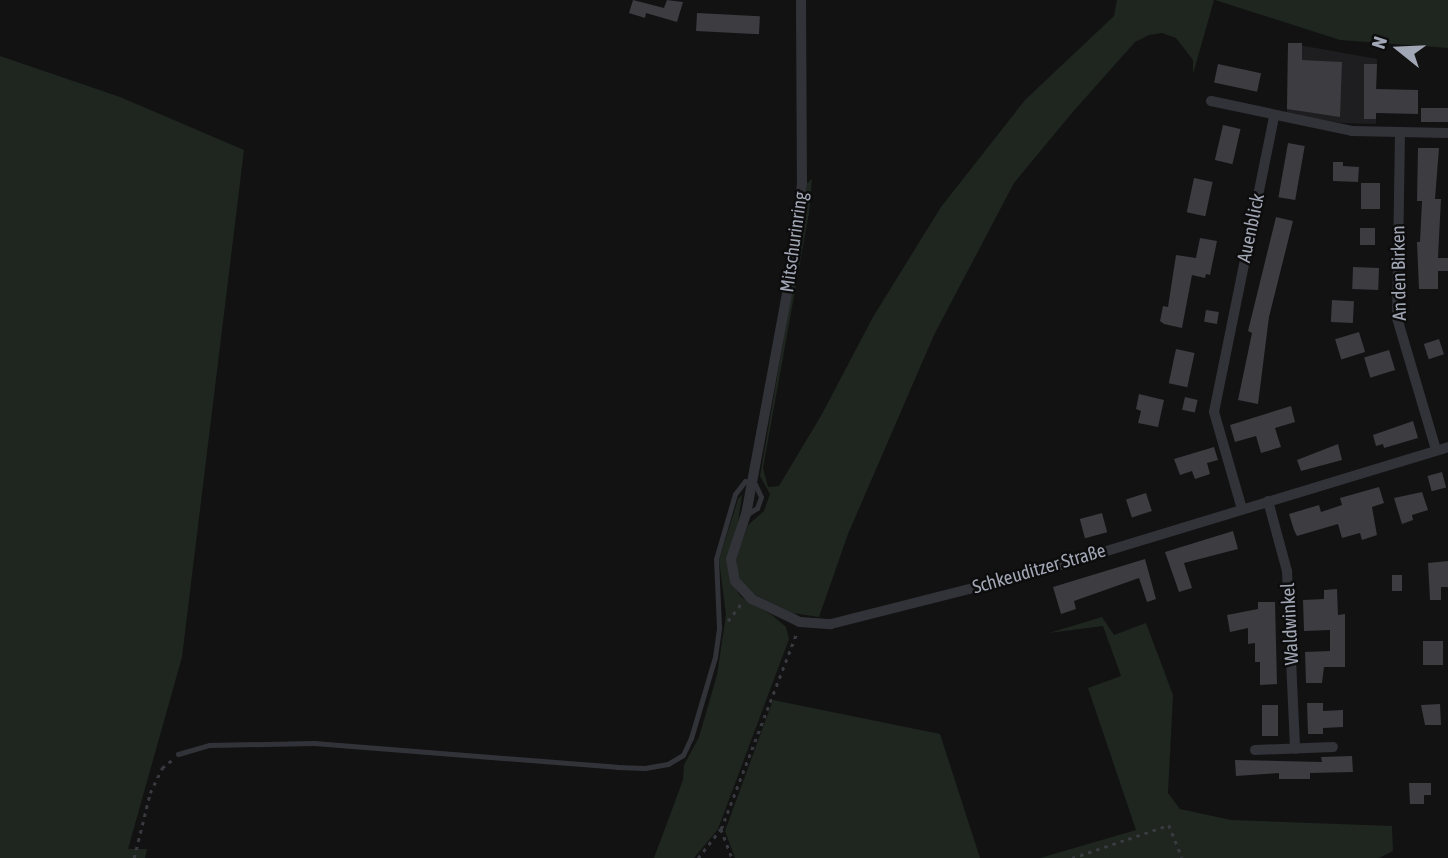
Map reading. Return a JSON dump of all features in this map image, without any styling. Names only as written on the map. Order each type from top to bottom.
[{"type":"street","name":"Mitschurinring","points":[[750,482],[800,216],[801,0]]},
{"type":"street","points":[[1211,101],[1341,130],[1448,133]]},
{"type":"street","name":"Auenblick","points":[[1242,509],[1214,412],[1275,116]]},
{"type":"street","name":"An den Birken","points":[[1400,132],[1397,318],[1436,450]]},
{"type":"street","name":"Schkeuditzer Straße","points":[[746,595],[800,622],[831,624],[1044,570],[1448,447]]},
{"type":"street","points":[[746,595],[735,581],[731,568],[734,547],[746,514],[750,482]]},
{"type":"street","name":"Waldwinkel","points":[[1268,501],[1287,571],[1295,749]]},
{"type":"street","points":[[1255,750],[1333,747]]},
{"type":"lane","points":[[178,754],[209,745],[314,743],[617,767],[645,768],[668,764],[682,755],[691,738],[715,657],[719,626],[718,550],[736,494],[741,485],[750,482]]},
{"type":"path","points":[[719,626],[737,611],[746,595]]},
{"type":"path","points":[[698,858],[721,830],[800,622]]},
{"type":"path","points":[[134,858],[150,793],[162,768],[178,754]]},
{"type":"path","points":[[1072,858],[1169,825],[1182,858]]},
{"type":"path","points":[[721,830],[732,858]]},
{"type":"shaded area","points":[[1117,0],[1214,0],[1193,74],[1193,60],[1176,38],[1162,33],[1149,35],[1135,42],[1071,114],[1014,183],[934,335],[848,534],[819,617],[792,613],[754,594],[744,586],[738,575],[736,557],[748,525],[764,511],[770,494],[760,476],[799,250],[807,183],[812,179],[809,213],[763,468],[768,487],[779,486],[822,414],[873,317],[941,207],[1025,100],[1114,16]]},
{"type":"shaded area","points":[[1215,0],[1448,0],[1448,48],[1340,40]]},
{"type":"shaded area","points":[[1288,43],[1377,59],[1376,124],[1341,123],[1287,114]]},
{"type":"shaded area","points":[[0,56],[120,97],[244,150],[182,657],[128,849],[147,849],[145,858],[0,858]]},
{"type":"shaded area","points":[[742,495],[730,580],[741,597],[772,615],[786,627],[789,639],[718,829],[694,858],[654,858],[683,780],[684,765],[699,737],[717,675],[726,615],[719,560],[738,499]]},
{"type":"shaded area","points":[[1102,617],[1114,635],[1146,623],[1173,695],[1168,793],[1180,809],[1231,820],[1392,826],[1393,851],[1379,858],[1040,858],[1136,830],[1088,688],[1121,676],[1103,626],[1049,633]]},
{"type":"shaded area","points":[[773,700],[940,734],[980,858],[735,858],[725,831]]},
{"type":"building","points":[[633,0],[664,8],[667,0],[683,2],[677,22],[646,13],[645,18],[629,13]]},
{"type":"building","points":[[697,13],[760,16],[759,34],[696,31]]},
{"type":"building","points":[[1288,43],[1302,43],[1302,60],[1342,62],[1340,117],[1287,109]]},
{"type":"building","points":[[1218,64],[1261,73],[1257,92],[1214,83]]},
{"type":"building","points":[[1364,64],[1377,64],[1376,89],[1418,90],[1418,114],[1376,113],[1376,119],[1364,119]]},
{"type":"building","points":[[1421,108],[1448,108],[1448,122],[1421,122]]},
{"type":"building","points":[[1223,125],[1241,129],[1232,164],[1215,160]]},
{"type":"building","points":[[1288,143],[1305,146],[1295,200],[1278,197]]},
{"type":"building","points":[[1418,148],[1439,148],[1435,199],[1441,199],[1438,258],[1448,258],[1448,271],[1438,271],[1438,289],[1419,289],[1417,242],[1420,242],[1422,201],[1417,201]]},
{"type":"building","points":[[1333,162],[1359,167],[1358,182],[1333,181]]},
{"type":"building","points":[[1194,178],[1213,182],[1205,216],[1187,212]]},
{"type":"building","points":[[1361,183],[1380,183],[1380,209],[1361,209]]},
{"type":"building","points":[[1276,217],[1293,221],[1269,317],[1258,404],[1238,400],[1252,333],[1248,331]]},
{"type":"building","points":[[1360,228],[1375,228],[1375,245],[1360,245]]},
{"type":"building","points":[[1200,238],[1217,241],[1210,275],[1206,274],[1205,278],[1192,275],[1182,328],[1164,324],[1160,321],[1163,306],[1168,307],[1176,255],[1196,258]]},
{"type":"building","points":[[1353,267],[1379,268],[1378,290],[1352,289]]},
{"type":"building","points":[[1332,300],[1354,301],[1353,323],[1331,322]]},
{"type":"building","points":[[1206,310],[1219,312],[1217,324],[1204,322]]},
{"type":"building","points":[[1359,332],[1365,352],[1341,359],[1335,339]]},
{"type":"building","points":[[1439,339],[1444,354],[1429,359],[1424,344]]},
{"type":"building","points":[[1176,349],[1195,353],[1187,387],[1169,383]]},
{"type":"building","points":[[1389,350],[1395,370],[1370,378],[1364,358]]},
{"type":"building","points":[[1139,394],[1164,400],[1158,427],[1138,423],[1141,411],[1136,409]]},
{"type":"building","points":[[1185,397],[1198,400],[1195,413],[1182,410]]},
{"type":"building","points":[[1291,406],[1295,422],[1275,428],[1281,447],[1261,453],[1256,436],[1235,442],[1230,425]]},
{"type":"building","points":[[1413,421],[1418,438],[1384,448],[1383,444],[1376,446],[1373,435]]},
{"type":"building","points":[[1338,444],[1342,460],[1301,471],[1297,460]]},
{"type":"building","points":[[1214,447],[1218,460],[1207,463],[1210,474],[1195,479],[1192,471],[1180,475],[1174,459]]},
{"type":"building","points":[[1442,472],[1446,487],[1432,491],[1428,476]]},
{"type":"building","points":[[1379,487],[1384,503],[1372,507],[1377,535],[1362,540],[1360,533],[1342,538],[1338,524],[1297,536],[1289,514],[1319,505],[1321,512],[1342,505],[1340,498]]},
{"type":"building","points":[[1422,492],[1428,510],[1412,515],[1413,520],[1402,524],[1394,498]]},
{"type":"building","points":[[1146,493],[1152,511],[1132,518],[1126,499]]},
{"type":"building","points":[[1102,513],[1107,532],[1085,538],[1080,519]]},
{"type":"building","points":[[1233,531],[1238,549],[1184,563],[1192,588],[1179,592],[1165,552]]},
{"type":"building","points":[[1145,559],[1156,599],[1147,602],[1139,578],[1074,601],[1076,609],[1061,614],[1053,587]]},
{"type":"building","points":[[1448,561],[1448,587],[1441,587],[1441,600],[1430,600],[1428,563]]},
{"type":"building","points":[[1392,575],[1402,575],[1402,591],[1392,591]]},
{"type":"building","points":[[1337,589],[1338,615],[1345,614],[1345,667],[1324,667],[1322,683],[1306,683],[1305,652],[1330,651],[1330,630],[1304,631],[1303,600],[1324,599],[1324,590]]},
{"type":"building","points":[[1258,602],[1275,602],[1277,684],[1260,685],[1260,662],[1255,662],[1255,643],[1248,644],[1248,628],[1230,632],[1227,615],[1258,609]]},
{"type":"building","points":[[1423,641],[1443,641],[1443,665],[1423,665]]},
{"type":"building","points":[[1307,703],[1323,703],[1323,711],[1343,710],[1343,727],[1323,728],[1323,734],[1308,734]]},
{"type":"building","points":[[1440,704],[1441,725],[1425,725],[1421,705]]},
{"type":"building","points":[[1262,705],[1278,705],[1278,736],[1262,736]]},
{"type":"building","points":[[1352,756],[1353,772],[1310,773],[1310,779],[1279,779],[1279,773],[1236,776],[1235,760],[1322,762],[1321,757]]},
{"type":"building","points":[[1409,783],[1431,783],[1431,795],[1424,795],[1424,804],[1410,804]]}]
